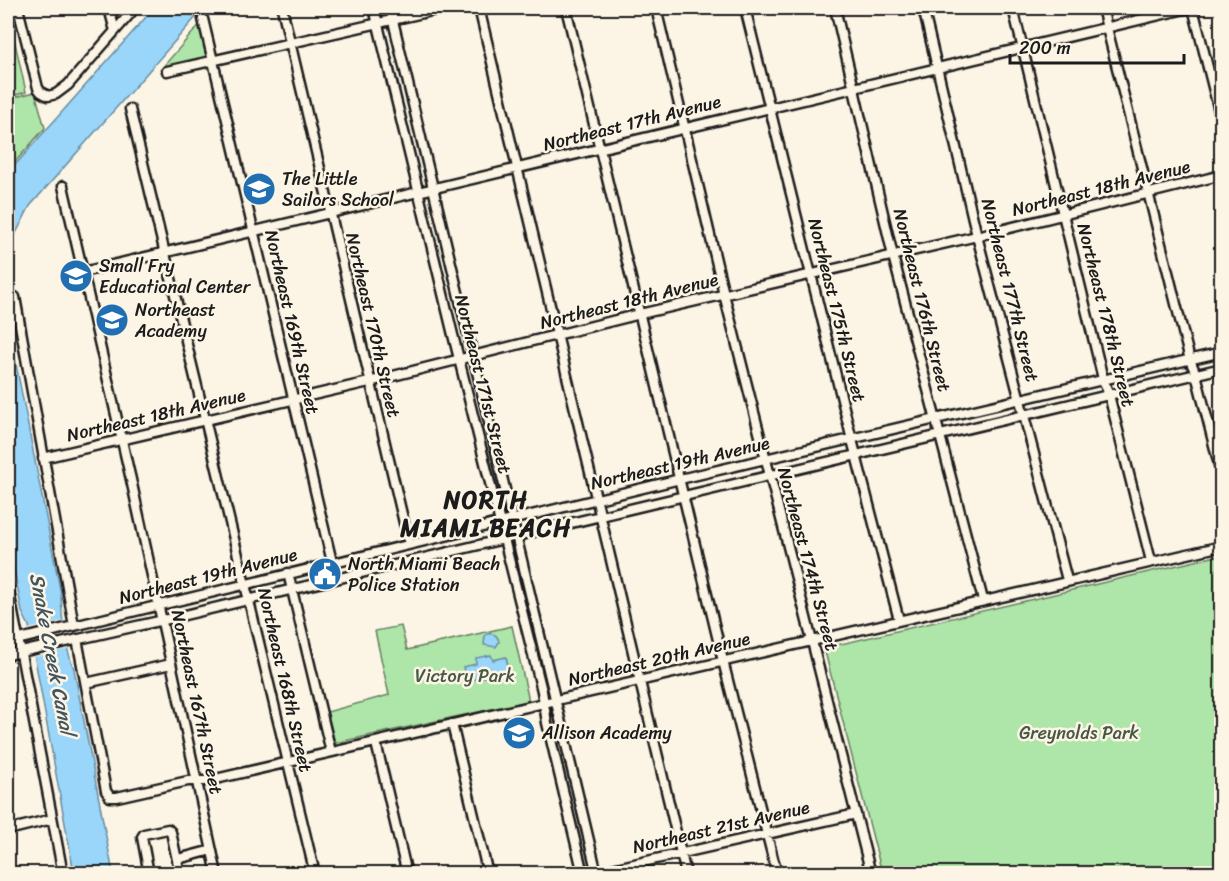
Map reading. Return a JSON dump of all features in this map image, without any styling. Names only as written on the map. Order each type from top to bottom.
[{"type":"street","points":[[18,8],[38,88],[45,95],[56,94],[68,85],[135,8]]},
{"type":"street","points":[[109,8],[115,31]]},
{"type":"street","name":"Northeast 170th Street","points":[[282,8],[409,544]]},
{"type":"street","name":"Northeast 171st Street","points":[[374,8],[487,467],[583,873]]},
{"type":"street","name":"Northeast 171st Street","points":[[390,8],[596,873]]},
{"type":"street","points":[[167,71],[445,8]]},
{"type":"street","points":[[479,8],[686,873]]},
{"type":"street","points":[[566,8],[723,661],[777,873]]},
{"type":"street","name":"Northeast 174th Street","points":[[656,8],[683,128],[765,460],[871,873]]},
{"type":"street","name":"Northeast 175th Street","points":[[745,8],[898,620]]},
{"type":"street","name":"Northeast 176th Street","points":[[835,8],[893,256],[983,600]]},
{"type":"street","name":"Northeast 177th Street","points":[[923,8],[978,236],[1067,580]]},
{"type":"street","name":"Northeast 178th Street","points":[[1013,8],[1103,379],[1151,561]]},
{"type":"street","points":[[1102,8],[1221,477]]},
{"type":"street","points":[[1191,8],[1221,123]]},
{"type":"street","name":"Northeast 17th Avenue","points":[[83,272],[769,106],[1191,8]]},
{"type":"street","name":"Northeast 169th Street","points":[[203,19],[211,61],[332,562]]},
{"type":"street","name":"Northeast 168th Street","points":[[130,109],[315,873]]},
{"type":"street","name":"Northeast 18th Avenue","points":[[43,458],[207,421],[640,314],[978,236],[1063,213],[1221,176]]},
{"type":"street","name":"Northeast 167th Street","points":[[63,186],[159,604],[217,873]]},
{"type":"street","points":[[15,297],[74,626]]},
{"type":"street","name":"Northeast 19th Avenue","points":[[8,642],[332,562],[1221,352]]},
{"type":"street","name":"Northeast 19th Avenue","points":[[8,655],[249,600],[1221,368]]},
{"type":"street","points":[[469,401],[483,397]]},
{"type":"street","points":[[487,467],[499,464]]},
{"type":"street","points":[[474,529],[478,544]]},
{"type":"street","name":"Northeast 20th Avenue","points":[[86,683],[106,791],[110,797],[117,797],[197,780],[207,781],[375,743],[1067,580],[1221,546]]},
{"type":"street","points":[[375,552],[379,568]]},
{"type":"street","points":[[288,573],[332,752]]},
{"type":"street","points":[[8,586],[63,873]]},
{"type":"street","points":[[78,639],[86,683],[171,663]]},
{"type":"street","points":[[452,724],[488,873]]},
{"type":"street","points":[[375,743],[407,873]]},
{"type":"street","name":"Northeast 21st Avenue","points":[[596,873],[856,814]]},
{"type":"street","points":[[8,830],[52,819]]},
{"type":"street","points":[[149,873],[142,839],[144,834],[170,830],[180,873]]},
{"type":"street","points":[[177,859],[212,850]]},
{"type":"green space","points":[[8,11],[26,92],[8,97]]},
{"type":"green space","points":[[201,23],[209,59],[161,69]]},
{"type":"green space","points":[[35,92],[45,128],[8,170],[8,99]]},
{"type":"green space","name":"Greynolds Park","points":[[1221,555],[1221,873],[882,873],[824,648]]},
{"type":"green space","name":"Victory Park","points":[[401,626],[407,650],[512,626],[529,701],[335,743],[327,712],[389,695],[375,631]]},
{"type":"water","points":[[154,8],[204,8],[30,206],[8,249],[8,173]]},
{"type":"water","name":"Snake Creek Canal","points":[[8,323],[61,594],[66,641],[74,669],[113,873],[74,873],[29,626],[22,612],[8,537]]},
{"type":"water","points":[[487,634],[493,634],[498,638],[499,642],[496,647],[484,645]]},
{"type":"water","points":[[491,655],[493,660],[506,657],[509,671],[467,681],[463,667],[476,664],[476,658]]},
{"type":"pier","points":[[63,621],[68,649],[34,657],[28,629]]},
{"type":"place","name":"The Little Sailors School","points":[[259,189]]},
{"type":"place","name":"Small Fry Educational Center","points":[[76,276]]},
{"type":"place","name":"Northeast Academy","points":[[112,320]]},
{"type":"place","name":"North Miami Beach Police Station","points":[[325,574]]},
{"type":"place","name":"Allison Academy","points":[[519,733]]},
{"type":"district","name":"NORTH MIAMI BEACH","points":[[486,514]]}]
